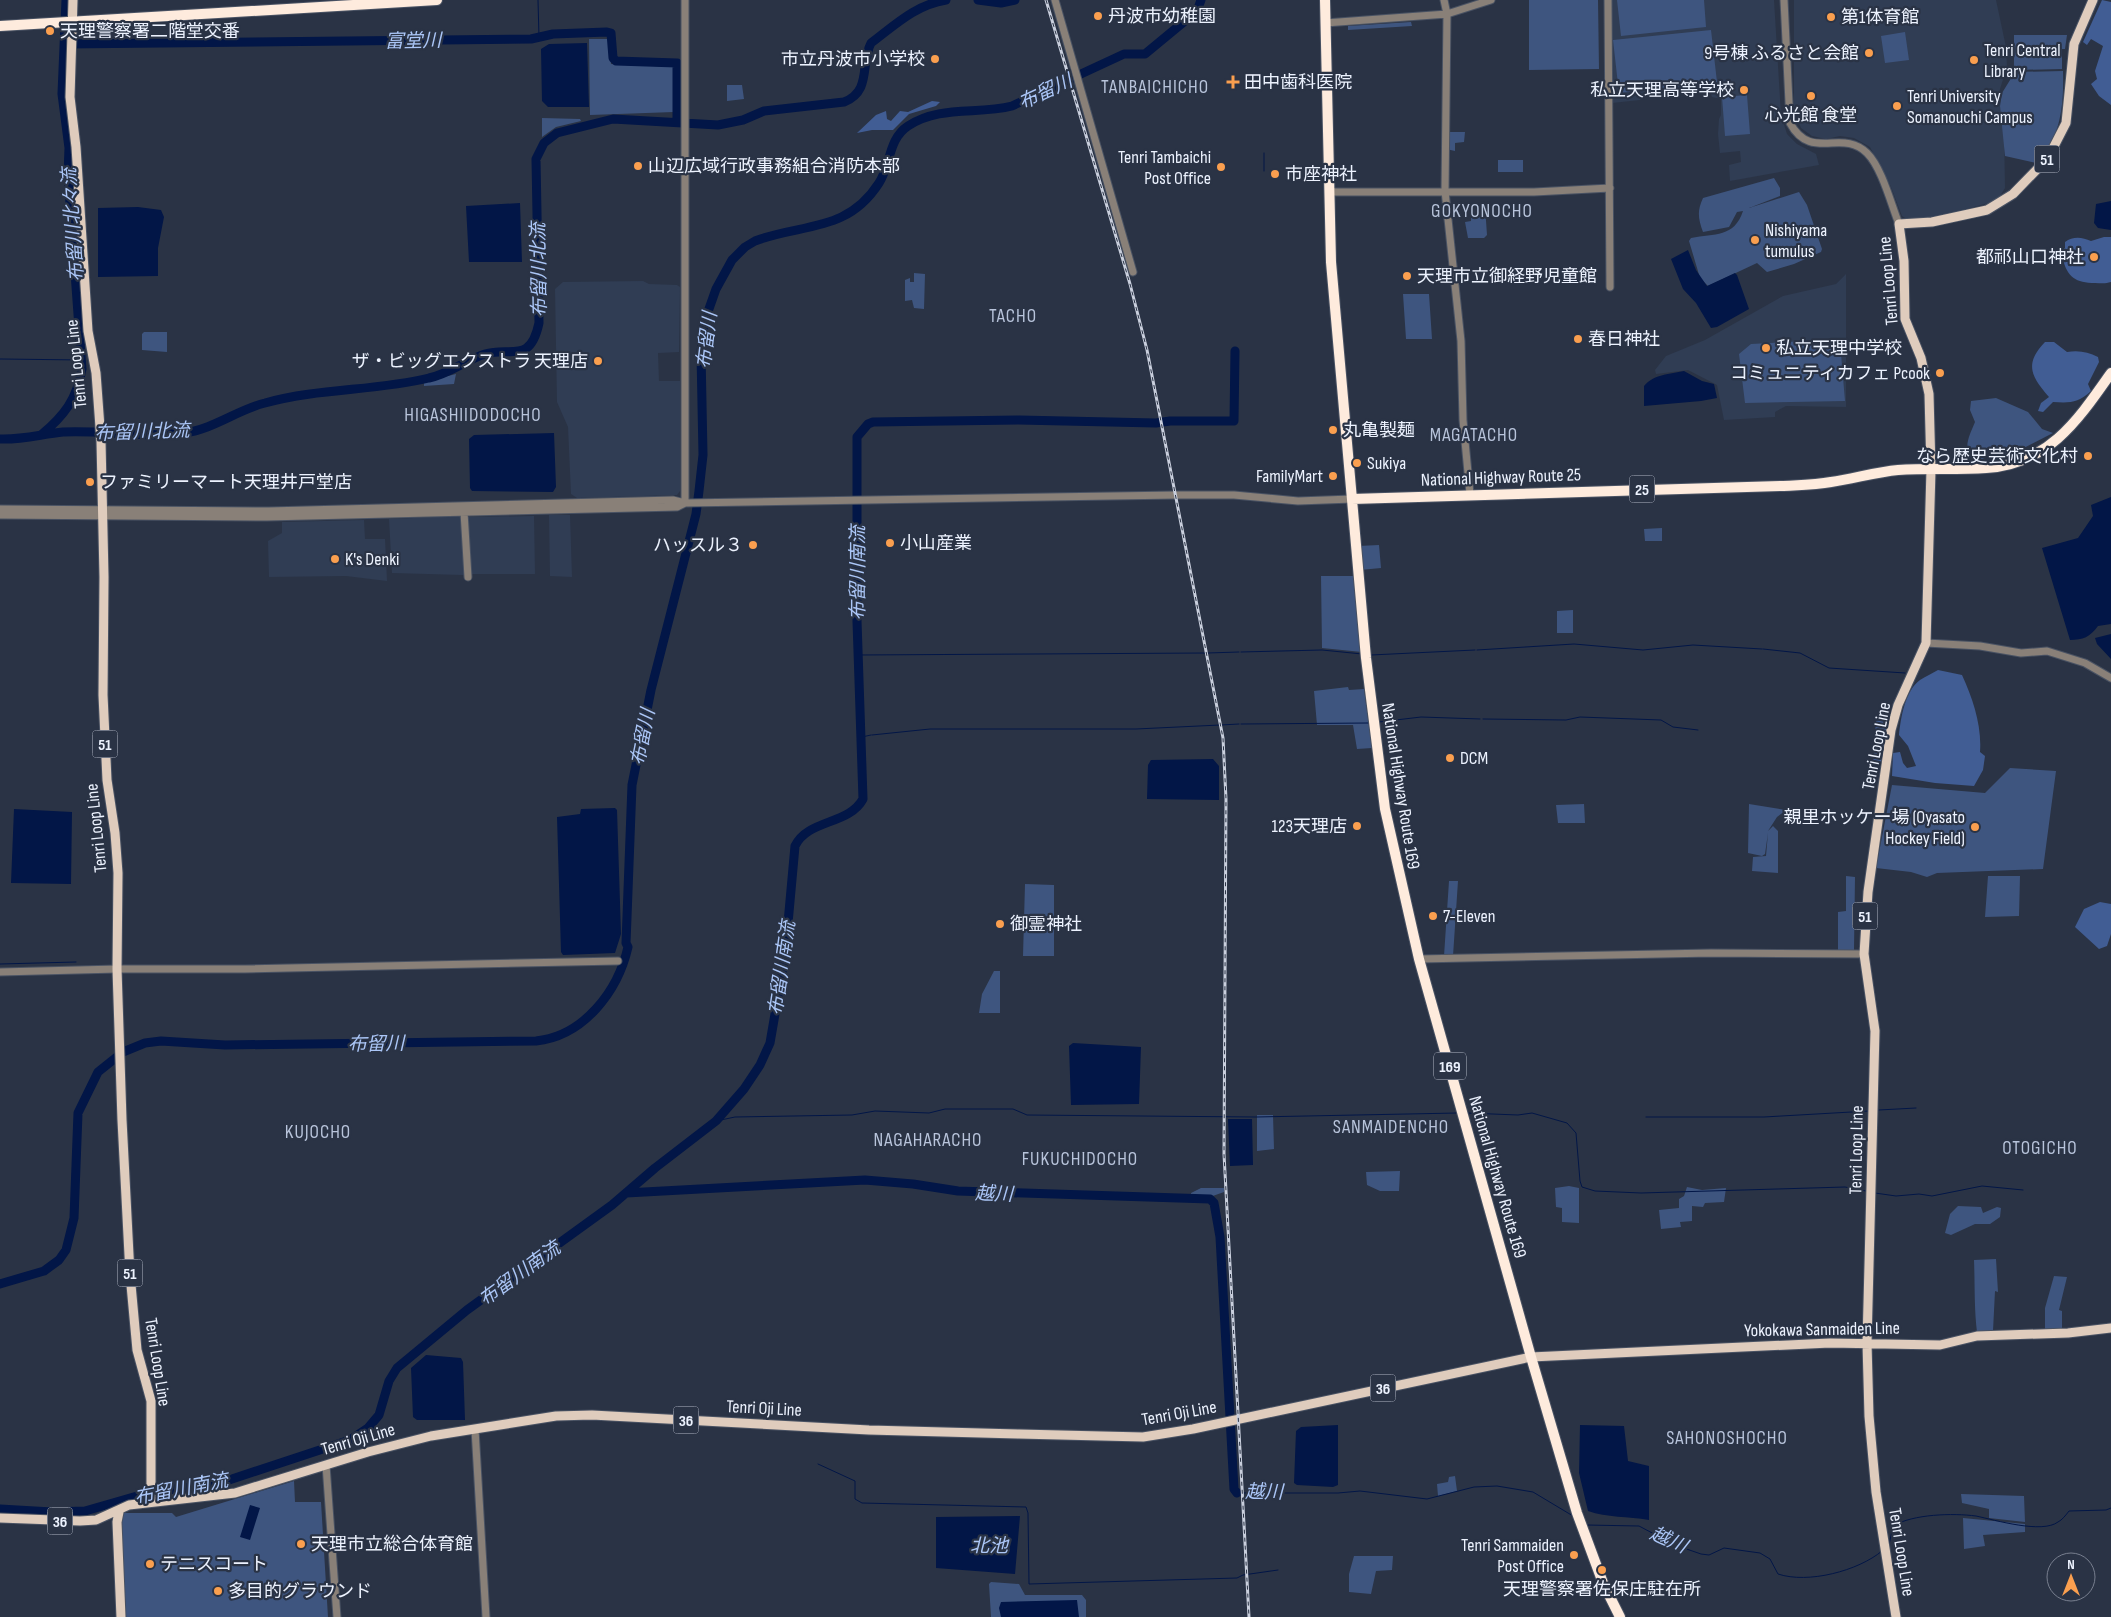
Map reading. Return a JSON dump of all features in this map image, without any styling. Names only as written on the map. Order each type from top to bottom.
[{"type":"highway","points":[[0,26],[437,0]]},
{"type":"highway","points":[[1325,0],[1331,262],[1352,499]]},
{"type":"highway","name":"National Highway Route 25","points":[[1352,499],[1782,486],[1830,483],[1900,470],[2003,466],[2034,456],[2066,433],[2091,404],[2111,373]]},
{"type":"highway","name":"National Highway Route 169","points":[[1352,499],[1366,658],[1385,809],[1419,959],[1577,1513],[1603,1583],[1620,1617]]},
{"type":"main road","name":"Tenri Loop Line","points":[[72,0],[68,22],[72,44],[70,98],[76,147],[88,331],[96,373],[100,429],[103,695],[107,780],[115,833],[118,872],[117,968],[119,1062],[130,1274],[137,1350],[151,1401],[150,1500]]},
{"type":"main road","name":"Tenri Loop Line","points":[[1896,1617],[1876,1492],[1869,1416],[1866,1343],[1875,1031],[1864,954],[1868,892],[1891,730],[1898,705],[1926,643],[1931,470],[1929,394],[1921,358],[1906,319],[1904,261],[1899,224],[1932,222],[1987,210],[2013,194],[2048,158],[2066,123],[2074,44],[2094,0]]},
{"type":"main road","name":"Yokokawa Sanmaiden Line","points":[[1531,1357],[1739,1346],[1866,1343],[1940,1346],[1976,1336],[2068,1333],[2111,1328]]},
{"type":"main road","name":"Tenri Oji Line","points":[[0,1518],[80,1522],[96,1520],[119,1512],[129,1506],[150,1500],[235,1493],[431,1436],[556,1416],[592,1415],[869,1430],[1143,1437],[1531,1357]]},
{"type":"main road","points":[[119,1512],[121,1617]]},
{"type":"street","points":[[685,0],[687,503]]},
{"type":"street","points":[[1055,0],[1133,272]]},
{"type":"street","points":[[1444,0],[1447,14],[1445,191],[1461,341],[1463,420],[1470,494]]},
{"type":"street","points":[[1326,23],[1447,14],[1491,0]]},
{"type":"street","points":[[1608,0],[1610,287]]},
{"type":"street","points":[[1784,0],[1790,123],[1800,138],[1807,141],[1819,145],[1852,144],[1867,152],[1880,175],[1899,224]]},
{"type":"street","points":[[1329,190],[1335,192],[1534,192],[1610,188]]},
{"type":"street","points":[[0,515],[673,500],[687,503],[1205,495],[1234,495],[1298,501],[1352,499]]},
{"type":"street","points":[[0,509],[102,514],[310,517],[677,507],[687,503]]},
{"type":"street","points":[[464,512],[468,577]]},
{"type":"street","points":[[1926,643],[1980,646],[2021,653],[2047,651],[2086,663],[2111,678]]},
{"type":"street","points":[[1419,959],[1711,953],[1864,954]]},
{"type":"street","points":[[0,972],[117,968],[245,969],[618,961]]},
{"type":"street","points":[[475,1429],[486,1617]]},
{"type":"street","points":[[326,1465],[337,1617]]},
{"type":"shaded area","name":"私立天理高等学校","points":[[1529,0],[1598,0],[1599,69],[1529,70]]},
{"type":"shaded area","name":"私立天理高等学校","points":[[1612,0],[1774,0],[1781,115],[1787,134],[1797,144],[1816,154],[1819,165],[1730,181],[1729,165],[1741,162],[1740,151],[1720,153],[1718,134],[1721,99],[1712,97],[1708,85],[1644,94],[1640,100],[1612,103]]},
{"type":"shaded area","points":[[1617,0],[1704,0],[1706,27],[1621,36]]},
{"type":"shaded area","name":"Tenri University Somanouchi Campus","points":[[1794,0],[1996,0],[2006,47],[2007,67],[2000,89],[1999,101],[2004,129],[2005,188],[2000,196],[1992,202],[1956,212],[1927,218],[1905,218],[1902,216],[1891,187],[1870,147],[1854,138],[1840,136],[1826,139],[1812,136],[1801,128],[1794,111]]},
{"type":"shaded area","points":[[2102,0],[2111,2],[2111,105],[2099,96],[2091,84],[2097,79],[2095,71],[2103,46],[2091,39],[2087,45],[2083,42]]},
{"type":"shaded area","points":[[1411,22],[1412,26],[1348,30],[1348,26]]},
{"type":"shaded area","points":[[1711,30],[1717,82],[1619,93],[1613,40]]},
{"type":"shaded area","points":[[1905,32],[1909,60],[1885,63],[1881,36]]},
{"type":"shaded area","points":[[2014,35],[2067,35],[2065,49],[2062,49],[2062,69],[2014,70]]},
{"type":"shaded area","points":[[589,39],[609,39],[611,64],[674,67],[674,112],[590,115]]},
{"type":"shaded area","points":[[2063,71],[2063,96],[2059,121],[2051,143],[2044,154],[2036,163],[2005,156],[2000,106],[2002,93],[2015,72]]},
{"type":"shaded area","points":[[727,85],[742,85],[744,99],[727,101]]},
{"type":"shaded area","points":[[1747,95],[1750,134],[1725,136],[1722,97]]},
{"type":"shaded area","points":[[932,101],[940,102],[936,106],[909,114],[893,130],[872,130],[857,133],[876,115],[886,111],[887,119],[891,121],[900,111],[908,112]]},
{"type":"shaded area","points":[[542,118],[580,119],[581,121],[556,127],[542,137]]},
{"type":"shaded area","points":[[1446,132],[1465,132],[1464,142],[1455,143],[1455,151],[1446,149]]},
{"type":"shaded area","points":[[1498,160],[1523,160],[1523,172],[1498,172]]},
{"type":"shaded area","name":"Nishiyama tumulus","points":[[1774,178],[1780,188],[1780,196],[1749,208],[1799,192],[1807,205],[1822,249],[1821,252],[1794,264],[1767,272],[1757,263],[1708,286],[1700,278],[1689,241],[1691,238],[1723,233],[1729,230],[1739,220],[1743,211],[1737,212],[1729,227],[1703,232],[1699,215],[1703,198]]},
{"type":"shaded area","points":[[1485,206],[1487,235],[1484,238],[1468,238],[1465,222],[1471,221],[1471,209]]},
{"type":"shaded area","points":[[2111,237],[2111,282],[2088,283],[2073,278],[2067,270],[2063,259],[2057,254],[2065,248],[2065,242],[2074,238],[2091,241]]},
{"type":"shaded area","points":[[914,273],[925,274],[924,309],[914,308],[912,300],[905,301],[905,280],[910,278],[910,282],[914,282]]},
{"type":"shaded area","name":"私立天理中学校","points":[[1846,274],[1846,407],[1786,406],[1775,412],[1775,417],[1724,420],[1717,385],[1688,370],[1656,374],[1655,370],[1666,356],[1705,340],[1783,296],[1836,284]]},
{"type":"shaded area","points":[[643,281],[649,284],[677,285],[680,287],[679,352],[658,353],[659,381],[680,381],[680,491],[677,495],[577,498],[571,494],[568,427],[557,402],[555,289],[563,282]]},
{"type":"shaded area","points":[[1403,294],[1429,294],[1432,339],[1406,339]]},
{"type":"shaded area","points":[[144,332],[167,332],[167,352],[142,350],[142,334]]},
{"type":"shaded area","points":[[1806,341],[1807,344],[1840,342],[1845,401],[1745,403],[1739,354],[1751,344]]},
{"type":"shaded area","points":[[2045,342],[2054,342],[2067,352],[2079,351],[2091,354],[2098,357],[2099,362],[2088,384],[2091,391],[2074,401],[2053,402],[2043,412],[2038,411],[2041,403],[2049,397],[2034,376],[2032,364],[2038,350]]},
{"type":"shaded area","points":[[456,374],[454,384],[424,386],[424,382]]},
{"type":"shaded area","points":[[1996,398],[2028,412],[2042,429],[2053,433],[2008,456],[1987,448],[1983,460],[1975,458],[1967,446],[1975,422],[1970,410],[1971,401]]},
{"type":"shaded area","points":[[549,515],[570,515],[572,577],[550,576]]},
{"type":"shaded area","points":[[462,516],[465,574],[392,573],[389,519]]},
{"type":"shaded area","points":[[534,516],[535,574],[470,574],[467,517]]},
{"type":"shaded area","points":[[364,520],[365,539],[385,539],[387,581],[346,576],[269,577],[268,541],[282,533],[282,522]]},
{"type":"shaded area","points":[[1662,528],[1662,541],[1645,541],[1644,529]]},
{"type":"shaded area","points":[[1379,545],[1381,568],[1360,570],[1358,546]]},
{"type":"shaded area","points":[[1321,576],[1356,576],[1362,652],[1322,648]]},
{"type":"shaded area","points":[[1573,610],[1573,633],[1557,633],[1557,611]]},
{"type":"shaded area","points":[[1938,670],[1962,675],[1973,703],[1980,732],[1980,752],[1985,756],[1983,770],[1974,786],[1935,783],[1892,776],[1893,753],[1900,752],[1903,763],[1907,768],[1916,766],[1908,746],[1899,735],[1903,713],[1907,697],[1915,685]]},
{"type":"shaded area","points":[[1348,687],[1349,690],[1364,689],[1372,748],[1357,749],[1353,725],[1317,725],[1314,691]]},
{"type":"shaded area","points":[[1889,719],[1880,766],[1873,765],[1876,721]]},
{"type":"shaded area","points":[[2010,768],[2056,771],[2043,869],[1937,873],[1927,877],[1911,872],[1876,868],[1892,785],[1985,793]]},
{"type":"shaded area","points":[[1584,804],[1585,823],[1558,823],[1556,805]]},
{"type":"shaded area","points":[[1749,804],[1786,810],[1777,817],[1768,831],[1773,826],[1778,831],[1778,873],[1752,871],[1753,857],[1766,856],[1768,833],[1765,854],[1762,856],[1748,853]]},
{"type":"shaded area","points":[[1846,876],[1855,877],[1854,950],[1838,950],[1838,912],[1846,911]]},
{"type":"shaded area","points":[[1988,876],[2020,876],[2019,916],[1985,917]]},
{"type":"shaded area","points":[[1449,881],[1458,881],[1453,956],[1444,956]]},
{"type":"shaded area","points":[[1025,884],[1054,885],[1054,956],[1023,956]]},
{"type":"shaded area","points":[[2100,902],[2111,904],[2111,934],[2107,946],[2099,949],[2075,927],[2084,909]]},
{"type":"shaded area","points":[[994,971],[1000,971],[1000,1013],[979,1013],[982,994]]},
{"type":"shaded area","points":[[1257,1115],[1273,1115],[1274,1149],[1257,1151]]},
{"type":"shaded area","points":[[1400,1171],[1399,1191],[1380,1191],[1367,1185],[1366,1172]]},
{"type":"shaded area","points":[[1569,1186],[1579,1188],[1579,1223],[1562,1222],[1562,1208],[1556,1207],[1555,1188]]},
{"type":"shaded area","points":[[1687,1187],[1702,1190],[1726,1188],[1724,1202],[1705,1203],[1703,1207],[1692,1206],[1692,1221],[1680,1222],[1681,1227],[1661,1229],[1659,1210],[1679,1208],[1679,1199],[1684,1196]]},
{"type":"shaded area","points":[[1201,1188],[1224,1188],[1224,1192],[1207,1198],[1191,1197],[1191,1193]]},
{"type":"shaded area","points":[[1958,1206],[1981,1207],[1983,1213],[1997,1207],[2001,1208],[2000,1217],[1990,1224],[1975,1224],[1951,1235],[1945,1233],[1950,1214]]},
{"type":"shaded area","points":[[1996,1259],[1998,1292],[1995,1291],[1993,1331],[1977,1332],[1974,1260]]},
{"type":"shaded area","points":[[2054,1276],[2067,1277],[2059,1310],[2062,1311],[2062,1329],[2045,1330],[2045,1308]]},
{"type":"shaded area","points":[[1455,1476],[1457,1491],[1438,1496],[1437,1484],[1448,1482],[1449,1477]]},
{"type":"shaded area","points":[[294,1481],[295,1502],[321,1502],[328,1617],[126,1617],[121,1519],[123,1513],[172,1513],[176,1517]]},
{"type":"shaded area","points":[[1961,1494],[2024,1496],[2025,1522],[1989,1518],[1989,1509],[1962,1503]]},
{"type":"shaded area","points":[[1963,1518],[2025,1524],[2025,1532],[1983,1535],[1985,1546],[1964,1549]]},
{"type":"shaded area","points":[[1354,1556],[1393,1556],[1392,1570],[1376,1571],[1371,1594],[1349,1592],[1349,1574]]},
{"type":"shaded area","points":[[991,1582],[1019,1584],[1025,1595],[1082,1595],[1086,1600],[1086,1617],[991,1617],[989,1584]]},
{"type":"water","points":[[587,43],[589,107],[548,107],[542,101],[541,49],[549,44]]},
{"type":"water","points":[[2111,201],[2111,230],[2098,228],[2094,223],[2096,204]]},
{"type":"water","points":[[520,203],[522,262],[469,262],[466,206]]},
{"type":"water","points":[[138,207],[161,210],[164,217],[158,248],[158,276],[98,277],[98,208]]},
{"type":"water","points":[[1688,250],[1696,270],[1707,286],[1735,273],[1749,309],[1717,327],[1711,328],[1696,303],[1683,289],[1671,259]]},
{"type":"water","points":[[1684,371],[1702,381],[1714,384],[1717,398],[1644,406],[1644,386],[1648,382],[1662,375]]},
{"type":"water","points":[[554,433],[556,487],[553,492],[472,491],[470,488],[469,439],[474,435]]},
{"type":"water","points":[[2111,497],[2111,624],[2098,626],[2089,635],[2070,640],[2042,548],[2078,538],[2093,516],[2091,505]]},
{"type":"water","points":[[2111,634],[2111,659],[2097,644],[2095,638]]},
{"type":"water","points":[[1213,759],[1219,766],[1219,800],[1147,799],[1148,765],[1151,760]]},
{"type":"water","points":[[615,808],[617,810],[621,934],[615,953],[563,955],[561,952],[557,817],[580,814],[581,809]]},
{"type":"water","points":[[14,809],[72,812],[71,884],[11,883]]},
{"type":"water","points":[[1073,1043],[1141,1047],[1139,1104],[1071,1105],[1069,1046]]},
{"type":"water","points":[[1228,1119],[1252,1119],[1253,1165],[1230,1166]]},
{"type":"water","points":[[426,1355],[461,1358],[463,1362],[465,1420],[417,1420],[413,1417],[411,1368]]},
{"type":"water","points":[[1338,1425],[1338,1485],[1333,1487],[1297,1485],[1294,1483],[1296,1431],[1301,1427]]},
{"type":"water","points":[[1580,1425],[1624,1426],[1628,1461],[1649,1466],[1649,1520],[1603,1515],[1588,1511],[1579,1473]]},
{"type":"water","points":[[250,1505],[260,1508],[250,1540],[240,1537]]},
{"type":"water","name":"北池","points":[[1020,1516],[1015,1574],[936,1568],[936,1517]]},
{"type":"water","points":[[1077,1600],[1079,1617],[1001,1617],[999,1608],[1001,1602]]},
{"type":"waterway","name":"布留川北々流","points":[[41,435],[63,414],[73,398],[82,369],[68,176],[69,148],[62,94],[66,0]]},
{"type":"waterway","points":[[538,0],[539,37]]},
{"type":"waterway","name":"布留川北流","points":[[0,439],[24,438],[63,432],[154,435],[184,433],[205,428],[255,406],[285,398],[409,382],[436,376],[485,354],[525,349],[535,336],[539,323],[536,159],[544,143],[557,133],[613,119],[718,125],[743,120],[764,111],[844,102],[853,97],[862,84],[871,43],[915,11],[946,0]]},
{"type":"waterway","name":"布留川北流","points":[[978,0],[1001,3],[1015,0]]},
{"type":"waterway","name":"布留川","points":[[0,1284],[44,1271],[59,1260],[66,1250],[74,1218],[78,1113],[98,1072],[123,1052],[145,1043],[161,1041],[225,1045],[536,1041],[553,1037],[569,1030],[584,1021],[596,1009],[616,980],[628,947],[626,943],[632,785],[651,690],[696,514],[703,455],[701,353],[704,323],[716,289],[732,260],[745,247],[755,241],[823,224],[853,211],[879,183],[893,145],[902,131],[920,119],[946,113],[999,109],[1012,106],[1124,54],[1145,54],[1197,11],[1201,0]]},
{"type":"waterway","name":"富堂川","points":[[66,44],[531,39],[553,34],[607,32],[611,33],[613,58],[616,61],[677,63],[677,122]]},
{"type":"waterway","points":[[1264,153],[1264,171]]},
{"type":"waterway","name":"布留川南流","points":[[0,1509],[52,1512],[85,1511],[151,1492],[217,1484],[350,1440],[368,1428],[379,1415],[389,1381],[397,1368],[467,1310],[612,1205],[655,1168],[716,1121],[744,1089],[760,1065],[770,1043],[785,956],[795,846],[801,837],[809,831],[848,814],[863,799],[857,621],[857,437],[868,424],[873,422],[1019,420],[1156,423],[1170,421],[1234,421],[1235,351]]},
{"type":"waterway","points":[[0,359],[83,360]]},
{"type":"waterway","points":[[1477,650],[1574,644],[1643,650],[1693,645],[1762,649]]},
{"type":"waterway","points":[[1763,649],[1800,653],[1829,668],[1905,673]]},
{"type":"waterway","points":[[1241,652],[1322,650],[1362,654]]},
{"type":"waterway","points":[[1371,655],[1475,650]]},
{"type":"waterway","points":[[1208,653],[1239,652]]},
{"type":"waterway","points":[[858,655],[1207,653]]},
{"type":"waterway","points":[[1379,722],[1421,717],[1480,719]]},
{"type":"waterway","points":[[1483,719],[1566,720],[1580,717],[1661,720],[1673,727],[1698,730]]},
{"type":"waterway","points":[[1241,724],[1370,723]]},
{"type":"waterway","points":[[1221,725],[1239,724]]},
{"type":"waterway","points":[[872,735],[930,729],[1136,729],[1220,725]]},
{"type":"waterway","points":[[862,737],[871,735]]},
{"type":"waterway","points":[[0,964],[76,962]]},
{"type":"waterway","points":[[1879,1110],[1916,1108]]},
{"type":"waterway","points":[[716,1121],[735,1117],[852,1115],[875,1111],[929,1113],[945,1109],[1013,1109],[1027,1115],[1256,1117],[1458,1113]]},
{"type":"waterway","points":[[1646,1117],[1764,1117],[1869,1111]]},
{"type":"waterway","points":[[1467,1113],[1518,1115],[1532,1113],[1567,1123],[1576,1133],[1582,1187],[1595,1191],[1641,1193],[1845,1187],[1866,1191]]},
{"type":"waterway","name":"越川","points":[[626,1193],[865,1180],[913,1184],[958,1191],[1210,1199],[1214,1203],[1220,1237],[1234,1489],[1237,1493]]},
{"type":"waterway","points":[[1875,1193],[1896,1196],[1919,1194],[1932,1196],[1982,1186],[2023,1190]]},
{"type":"waterway","points":[[818,1464],[855,1481],[855,1499],[862,1503],[1026,1507],[1028,1513],[1029,1584],[1237,1578],[1243,1575],[1278,1570]]},
{"type":"waterway","name":"越川","points":[[1237,1493],[1338,1493],[1360,1491],[1427,1499],[1474,1487],[1497,1486],[1533,1492],[1573,1516]]},
{"type":"waterway","name":"越川","points":[[1889,1545],[1893,1526],[1922,1517],[1967,1515],[2018,1525],[2041,1527],[2058,1522],[2069,1511],[2106,1510],[2111,1508]]},
{"type":"waterway","name":"越川","points":[[1586,1525],[1639,1526],[1675,1545],[1701,1554],[1709,1555],[1724,1548],[1760,1553],[1770,1559],[1778,1574],[1790,1577],[1832,1574],[1860,1564],[1882,1551]]},
{"type":"railway","points":[[1046,0],[1130,284],[1147,350],[1223,738],[1226,799],[1224,1154],[1249,1617]]},
{"type":"place","name":"丹波市幼稚園","points":[[1098,16]]},
{"type":"place","name":"第1体育館","points":[[1831,17]]},
{"type":"place","name":"天理警察署二階堂交番","points":[[50,31]]},
{"type":"place","name":"9号棟 ふるさと会館","points":[[1869,53]]},
{"type":"place","name":"市立丹波市小学校","points":[[935,59]]},
{"type":"place","name":"Tenri Central Library","points":[[1974,60]]},
{"type":"place","name":"田中歯科医院","points":[[1233,82]]},
{"type":"place","name":"私立天理高等学校","points":[[1744,90]]},
{"type":"place","name":"心光館 食堂","points":[[1811,96]]},
{"type":"place","name":"Tenri University Somanouchi Campus","points":[[1897,106]]},
{"type":"place","name":"山辺広域行政事務組合消防本部","points":[[638,166]]},
{"type":"place","name":"Tenri Tambaichi Post Office","points":[[1221,167]]},
{"type":"place","name":"市座神社","points":[[1275,174]]},
{"type":"place","name":"Nishiyama tumulus","points":[[1755,240]]},
{"type":"place","name":"都祁山口神社","points":[[2094,257]]},
{"type":"place","name":"天理市立御経野児童館","points":[[1407,276]]},
{"type":"place","name":"春日神社","points":[[1578,339]]},
{"type":"place","name":"私立天理中学校","points":[[1766,348]]},
{"type":"place","name":"ザ・ビッグエクストラ 天理店","points":[[598,361]]},
{"type":"place","name":"コミュニティカフェ Pcook","points":[[1940,373]]},
{"type":"place","name":"丸亀製麺","points":[[1333,430]]},
{"type":"place","name":"なら歴史芸術文化村","points":[[2088,456]]},
{"type":"place","name":"Sukiya","points":[[1357,463]]},
{"type":"place","name":"FamilyMart","points":[[1333,476]]},
{"type":"place","name":"ファミリーマート天理井戸堂店","points":[[90,482]]},
{"type":"place","name":"小山産業","points":[[890,543]]},
{"type":"place","name":"ハッスル３","points":[[753,545]]},
{"type":"place","name":"K's Denki","points":[[335,559]]},
{"type":"place","name":"DCM","points":[[1450,758]]},
{"type":"place","name":"123天理店","points":[[1357,826]]},
{"type":"place","name":"親里ホッケー場 (Oyasato Hockey Field)","points":[[1975,827]]},
{"type":"place","name":"7-Eleven","points":[[1433,916]]},
{"type":"place","name":"御霊神社","points":[[1000,924]]},
{"type":"place","name":"天理市立総合体育館","points":[[301,1544]]},
{"type":"place","name":"Tenri Sammaiden Post Office","points":[[1574,1555]]},
{"type":"place","name":"テニスコート","points":[[150,1564]]},
{"type":"place","name":"天理警察署佐保庄駐在所","points":[[1602,1570]]},
{"type":"place","name":"多目的グラウンド","points":[[218,1591]]},
{"type":"district","name":"TANBAICHICHO","points":[[1155,86]]},
{"type":"district","name":"GOKYONOCHO","points":[[1482,210]]},
{"type":"district","name":"TACHO","points":[[1013,315]]},
{"type":"district","name":"HIGASHIIDODOCHO","points":[[473,414]]},
{"type":"district","name":"MAGATACHO","points":[[1474,434]]},
{"type":"district","name":"SANMAIDENCHO","points":[[1391,1126]]},
{"type":"district","name":"KUJOCHO","points":[[318,1131]]},
{"type":"district","name":"NAGAHARACHO","points":[[928,1139]]},
{"type":"district","name":"OTOGICHO","points":[[2040,1147]]},
{"type":"district","name":"FUKUCHIDOCHO","points":[[1080,1158]]},
{"type":"district","name":"SAHONOSHOCHO","points":[[1727,1437]]}]
